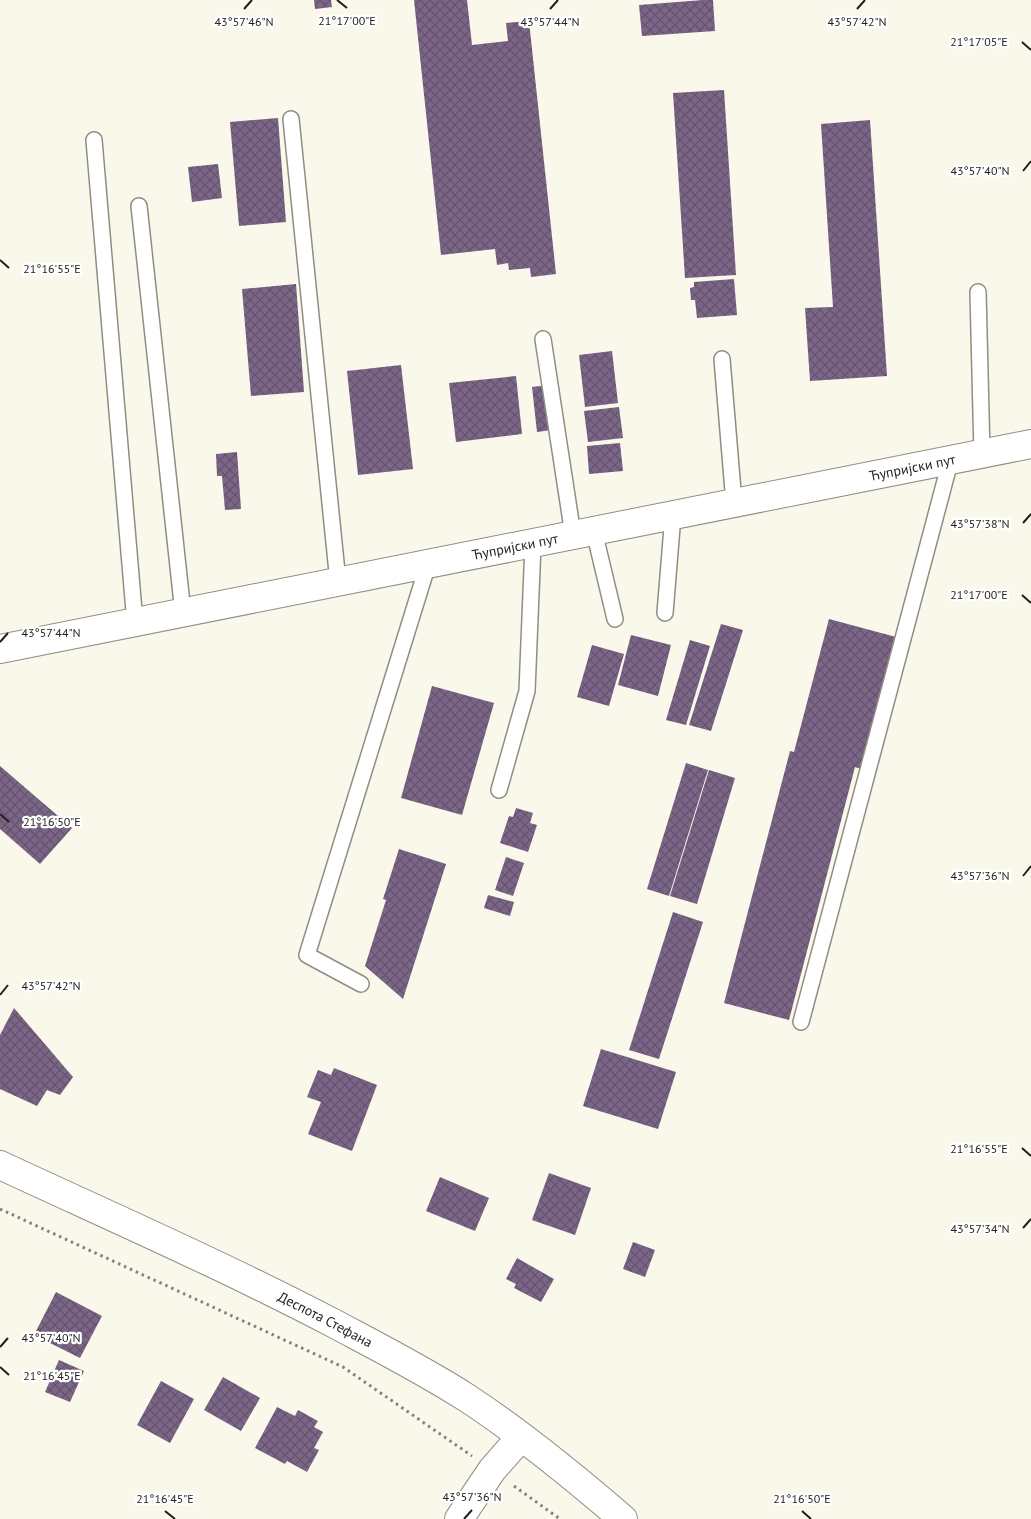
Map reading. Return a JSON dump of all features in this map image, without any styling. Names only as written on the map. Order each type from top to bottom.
[{"type":"main road","name":"Ћупријски пут","points":[[0,649],[950,462],[1031,444]]},
{"type":"main road","name":"Деспота Стефана","points":[[0,1165],[249,1280],[437,1380],[521,1436],[622,1519]]},
{"type":"main road","points":[[459,1519],[492,1470],[521,1436]]},
{"type":"lane","points":[[291,119],[338,582]]},
{"type":"lane","points":[[94,140],[135,623]]},
{"type":"lane","points":[[139,206],[183,613]]},
{"type":"lane","points":[[978,292],[982,454]]},
{"type":"lane","points":[[543,339],[583,533],[615,619]]},
{"type":"lane","points":[[722,359],[734,503]]},
{"type":"lane","points":[[801,1022],[950,462]]},
{"type":"lane","points":[[665,613],[673,515]]},
{"type":"lane","points":[[499,790],[526,691],[533,544]]},
{"type":"lane","points":[[360,984],[307,955],[428,564]]},
{"type":"path","points":[[0,1209],[344,1367],[560,1519]]},
{"type":"building","points":[[314,0],[331,0],[332,7],[315,9]]},
{"type":"building","points":[[414,0],[467,0],[472,45],[508,41],[506,23],[529,21],[556,274],[531,277],[530,268],[509,270],[508,263],[497,265],[495,249],[441,255]]},
{"type":"building","points":[[713,0],[715,31],[642,36],[639,5]]},
{"type":"building","points":[[724,90],[736,275],[685,278],[673,93]]},
{"type":"building","points":[[278,118],[286,222],[239,226],[230,122]]},
{"type":"building","points":[[870,120],[887,376],[810,381],[805,308],[833,307],[821,124]]},
{"type":"building","points":[[218,164],[222,198],[192,202],[188,167]]},
{"type":"building","points":[[734,279],[737,315],[697,318],[695,300],[691,300],[690,288],[694,287],[694,282]]},
{"type":"building","points":[[296,284],[304,392],[251,396],[242,289]]},
{"type":"building","points":[[612,351],[618,403],[585,407],[579,355]]},
{"type":"building","points":[[401,365],[413,469],[358,475],[347,371]]},
{"type":"building","points":[[516,376],[522,434],[456,442],[449,383]]},
{"type":"building","points":[[548,385],[552,430],[537,432],[532,387]]},
{"type":"building","points":[[619,407],[623,438],[588,442],[584,411]]},
{"type":"building","points":[[620,443],[623,471],[589,474],[587,446]]},
{"type":"building","points":[[237,452],[241,509],[225,510],[222,476],[217,476],[216,454]]},
{"type":"building","points":[[829,619],[896,637],[861,769],[855,767],[789,1020],[724,1003],[790,751],[794,752]]},
{"type":"building","points":[[721,624],[743,630],[711,731],[689,725]]},
{"type":"building","points":[[631,635],[671,645],[658,696],[618,685]]},
{"type":"building","points":[[690,640],[710,646],[686,725],[666,720]]},
{"type":"building","points":[[592,645],[624,654],[609,706],[577,697]]},
{"type":"building","points":[[432,686],[494,703],[462,815],[401,798]]},
{"type":"building","points":[[686,763],[708,770],[669,896],[647,889]]},
{"type":"building","points":[[0,766],[72,828],[40,864],[0,829]]},
{"type":"building","points":[[709,770],[735,778],[697,904],[670,896]]},
{"type":"building","points":[[516,808],[533,813],[530,823],[537,825],[528,852],[500,843],[509,816],[513,817]]},
{"type":"building","points":[[399,849],[446,864],[403,999],[365,966],[386,900],[383,899]]},
{"type":"building","points":[[506,857],[524,863],[513,896],[495,890]]},
{"type":"building","points":[[488,895],[514,902],[510,916],[484,908]]},
{"type":"building","points":[[673,912],[703,922],[659,1059],[629,1050]]},
{"type":"building","points":[[14,1008],[73,1077],[60,1095],[47,1090],[37,1106],[0,1089],[0,1035]]},
{"type":"building","points":[[601,1049],[676,1072],[658,1129],[583,1106]]},
{"type":"building","points":[[334,1068],[377,1085],[352,1151],[308,1134],[321,1102],[307,1097],[318,1070],[331,1075]]},
{"type":"building","points":[[549,1173],[591,1188],[575,1235],[532,1220]]},
{"type":"building","points":[[440,1177],[489,1198],[475,1231],[426,1211]]},
{"type":"building","points":[[633,1242],[655,1250],[645,1277],[623,1269]]},
{"type":"building","points":[[517,1258],[554,1279],[541,1302],[514,1288],[516,1284],[506,1279]]},
{"type":"building","points":[[56,1292],[102,1316],[80,1358],[34,1335]]},
{"type":"building","points":[[59,1360],[84,1371],[70,1402],[45,1392]]},
{"type":"building","points":[[223,1377],[260,1398],[241,1431],[204,1410]]},
{"type":"building","points":[[161,1381],[194,1399],[170,1443],[137,1425]]},
{"type":"building","points":[[277,1407],[295,1416],[298,1410],[318,1421],[314,1427],[323,1432],[314,1448],[319,1450],[307,1472],[287,1461],[285,1464],[255,1448]]}]
